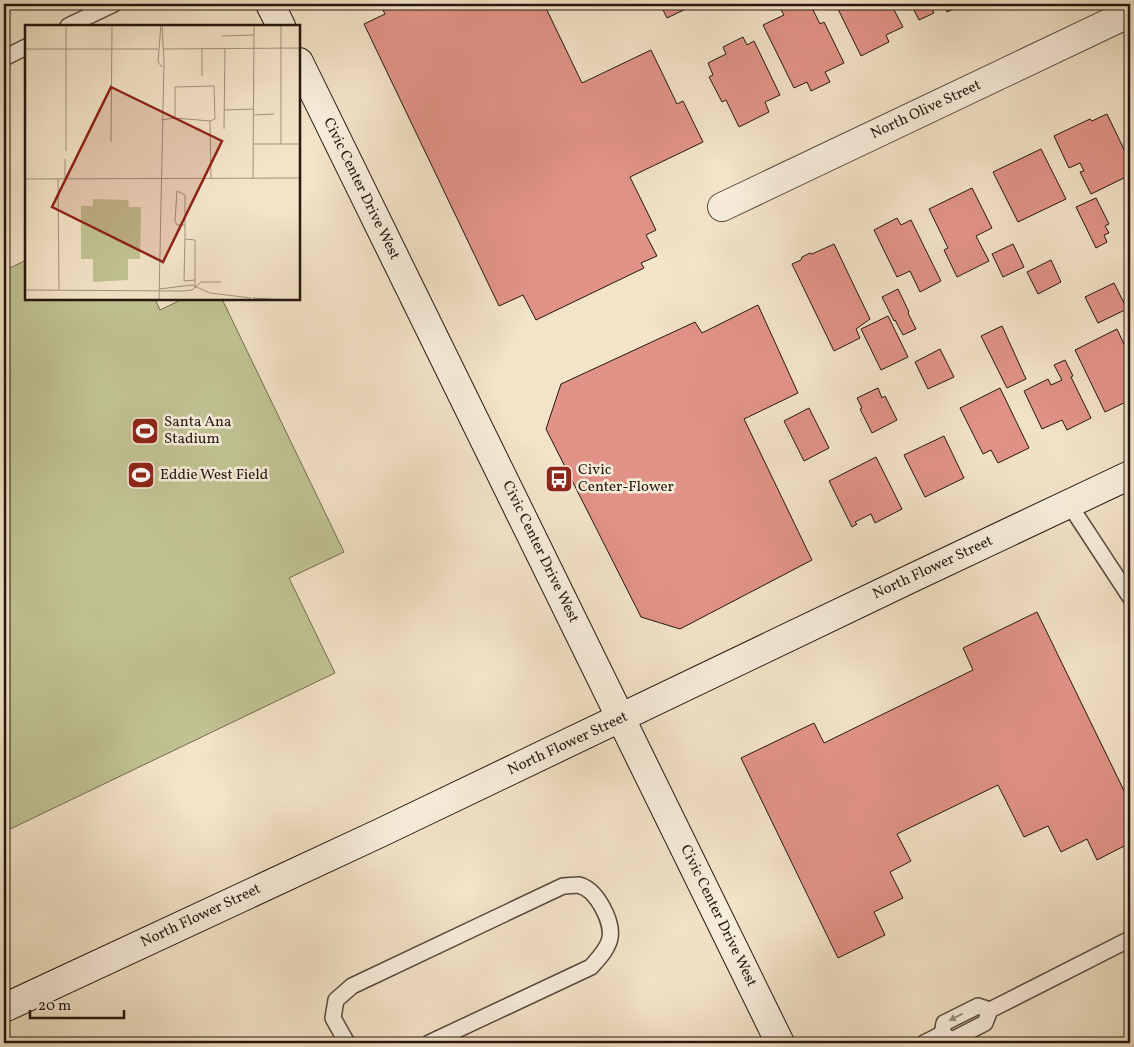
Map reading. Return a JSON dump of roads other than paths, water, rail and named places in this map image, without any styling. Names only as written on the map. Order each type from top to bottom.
[{"type":"main road","points":[[270,4],[280,25]]},
{"type":"main road","name":"North Olive Street","points":[[722,207],[1130,13]]},
{"type":"main road","name":"Civic Center Drive West","points":[[300,64],[780,1043]]},
{"type":"main road","name":"North Flower Street","points":[[4,1008],[380,833],[1130,475]]},
{"type":"lane","points":[[70,25],[114,4]]},
{"type":"lane","points":[[4,58],[25,48]]},
{"type":"lane","points":[[1069,504],[1130,597]]},
{"type":"lane","points":[[347,1043],[333,1018],[336,1000],[352,986],[563,886],[579,885],[592,892],[609,920],[610,938],[601,956],[591,967],[429,1043]]},
{"type":"lane","points":[[924,1043],[942,1034],[944,1023],[978,1006],[990,1010],[1130,939]]},
{"type":"place","name":"Santa Ana Stadium","points":[[145,431]]},
{"type":"place","name":"Eddie West Field","points":[[141,475]]},
{"type":"place","name":"Civic Center-Flower","points":[[559,479]]}]
